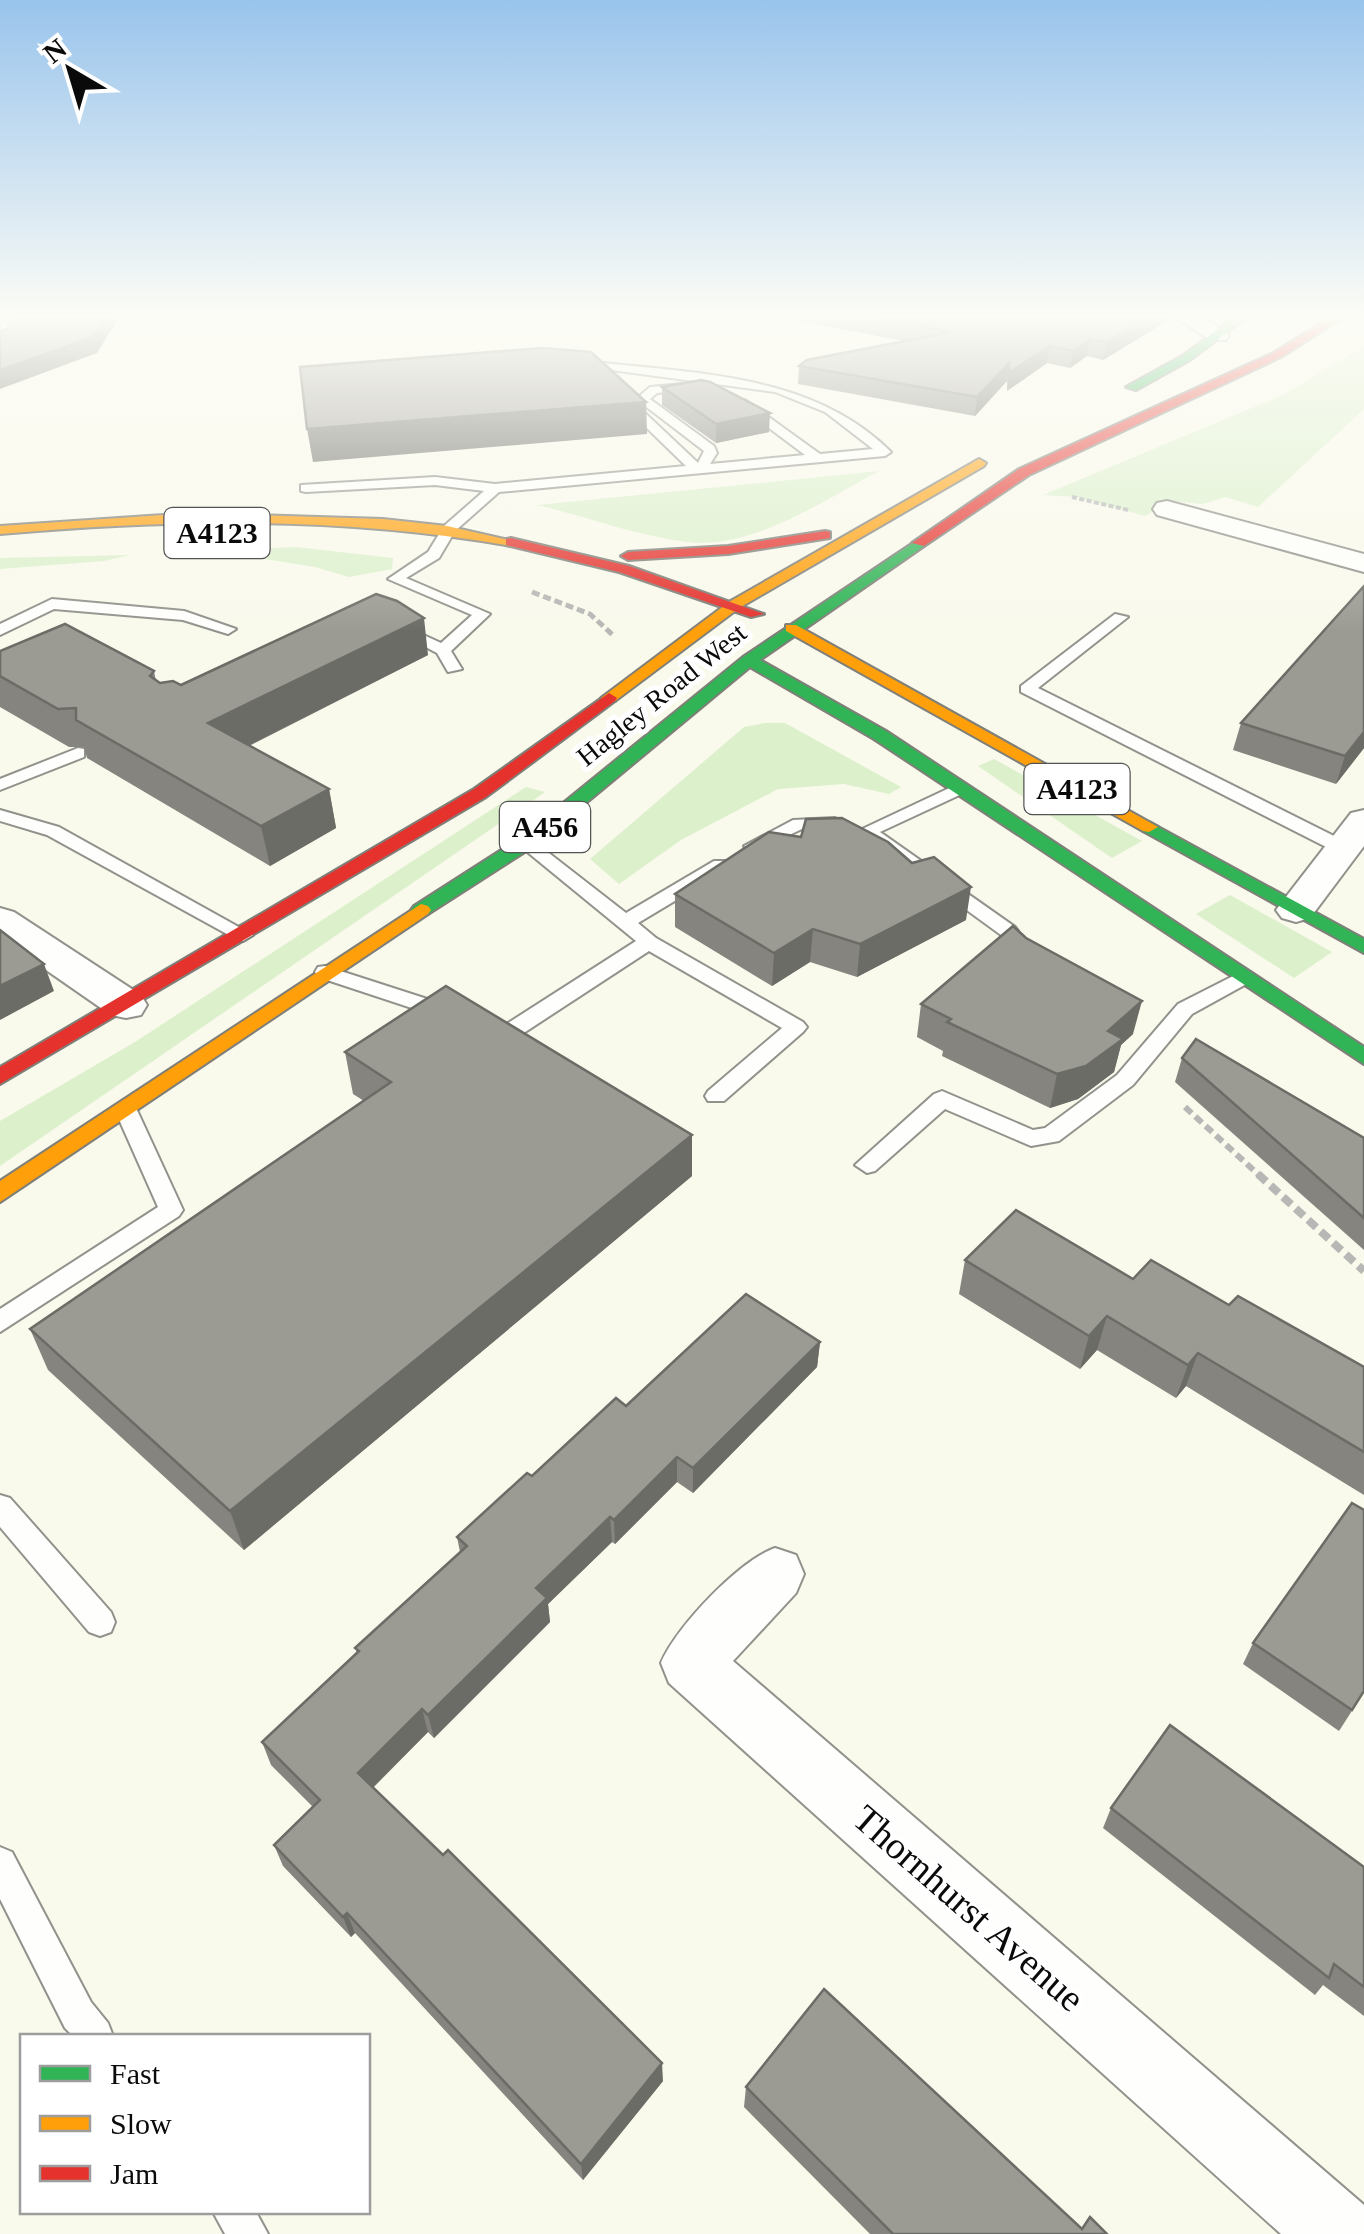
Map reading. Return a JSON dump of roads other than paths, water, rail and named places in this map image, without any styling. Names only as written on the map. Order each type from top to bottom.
[{"type":"main road","name":"Hagley Road West","points":[[0,1193],[324,972],[527,842],[791,628],[1024,472],[1130,423]]},
{"type":"main road","name":"Hagley Road West","points":[[0,1077],[480,793],[654,664],[684,630],[734,605],[954,475],[1006,450]]},
{"type":"main road","name":"A4123","points":[[0,530],[210,514],[328,518],[450,529],[585,556],[734,605]]},
{"type":"main road","points":[[585,556],[679,556],[763,548],[867,526]]},
{"type":"main road","name":"A4123","points":[[0,548],[216,533],[392,548],[538,579]]},
{"type":"main road","points":[[734,605],[791,628]]},
{"type":"main road","name":"A4123","points":[[791,628],[1364,947]]},
{"type":"main road","points":[[684,630],[749,660]]},
{"type":"main road","name":"A4123","points":[[749,660],[880,735],[1364,1057]]},
{"type":"main road","points":[[1185,869],[1224,872]]},
{"type":"main road","points":[[1139,906],[1151,883]]},
{"type":"main road","points":[[1330,1035],[1364,1026]]},
{"type":"street","points":[[1166,510],[1224,515],[1364,564]]},
{"type":"street","points":[[1296,910],[1354,835]]},
{"type":"street","points":[[0,920],[126,1004]]},
{"type":"street","name":"Thornhurst Avenue","points":[[776,1574],[691,1663],[1339,2234]]},
{"type":"lane","points":[[650,423],[698,472]]},
{"type":"lane","points":[[673,423],[709,449],[711,453],[698,472]]},
{"type":"lane","points":[[770,423],[818,459]]},
{"type":"lane","points":[[306,488],[435,481],[495,488],[885,452],[848,423]]},
{"type":"lane","points":[[442,650],[482,614],[395,578],[434,555],[450,529],[495,488]]},
{"type":"lane","points":[[0,630],[52,604],[184,616],[215,622],[228,629]]},
{"type":"lane","points":[[1120,616],[1026,689],[1354,835]]},
{"type":"lane","points":[[380,619],[442,650],[454,669]]},
{"type":"lane","points":[[0,785],[78,753]]},
{"type":"lane","points":[[867,831],[960,788]]},
{"type":"lane","points":[[0,815],[52,831],[244,935]]},
{"type":"lane","points":[[625,922],[766,839],[800,824],[831,822],[867,831],[1008,930]]},
{"type":"lane","points":[[527,842],[649,942],[796,1027],[716,1096]]},
{"type":"lane","points":[[324,972],[508,1034],[649,942]]},
{"type":"lane","points":[[867,1166],[942,1099],[1031,1138],[1051,1134],[1125,1080],[1185,1009],[1243,977]]},
{"type":"lane","points":[[0,1322],[171,1210],[125,1108]]},
{"type":"lane","points":[[0,1507],[100,1622]]},
{"type":"lane","points":[[0,1864],[78,2015],[92,2034]]},
{"type":"lane","points":[[234,2214],[249,2234]]}]
